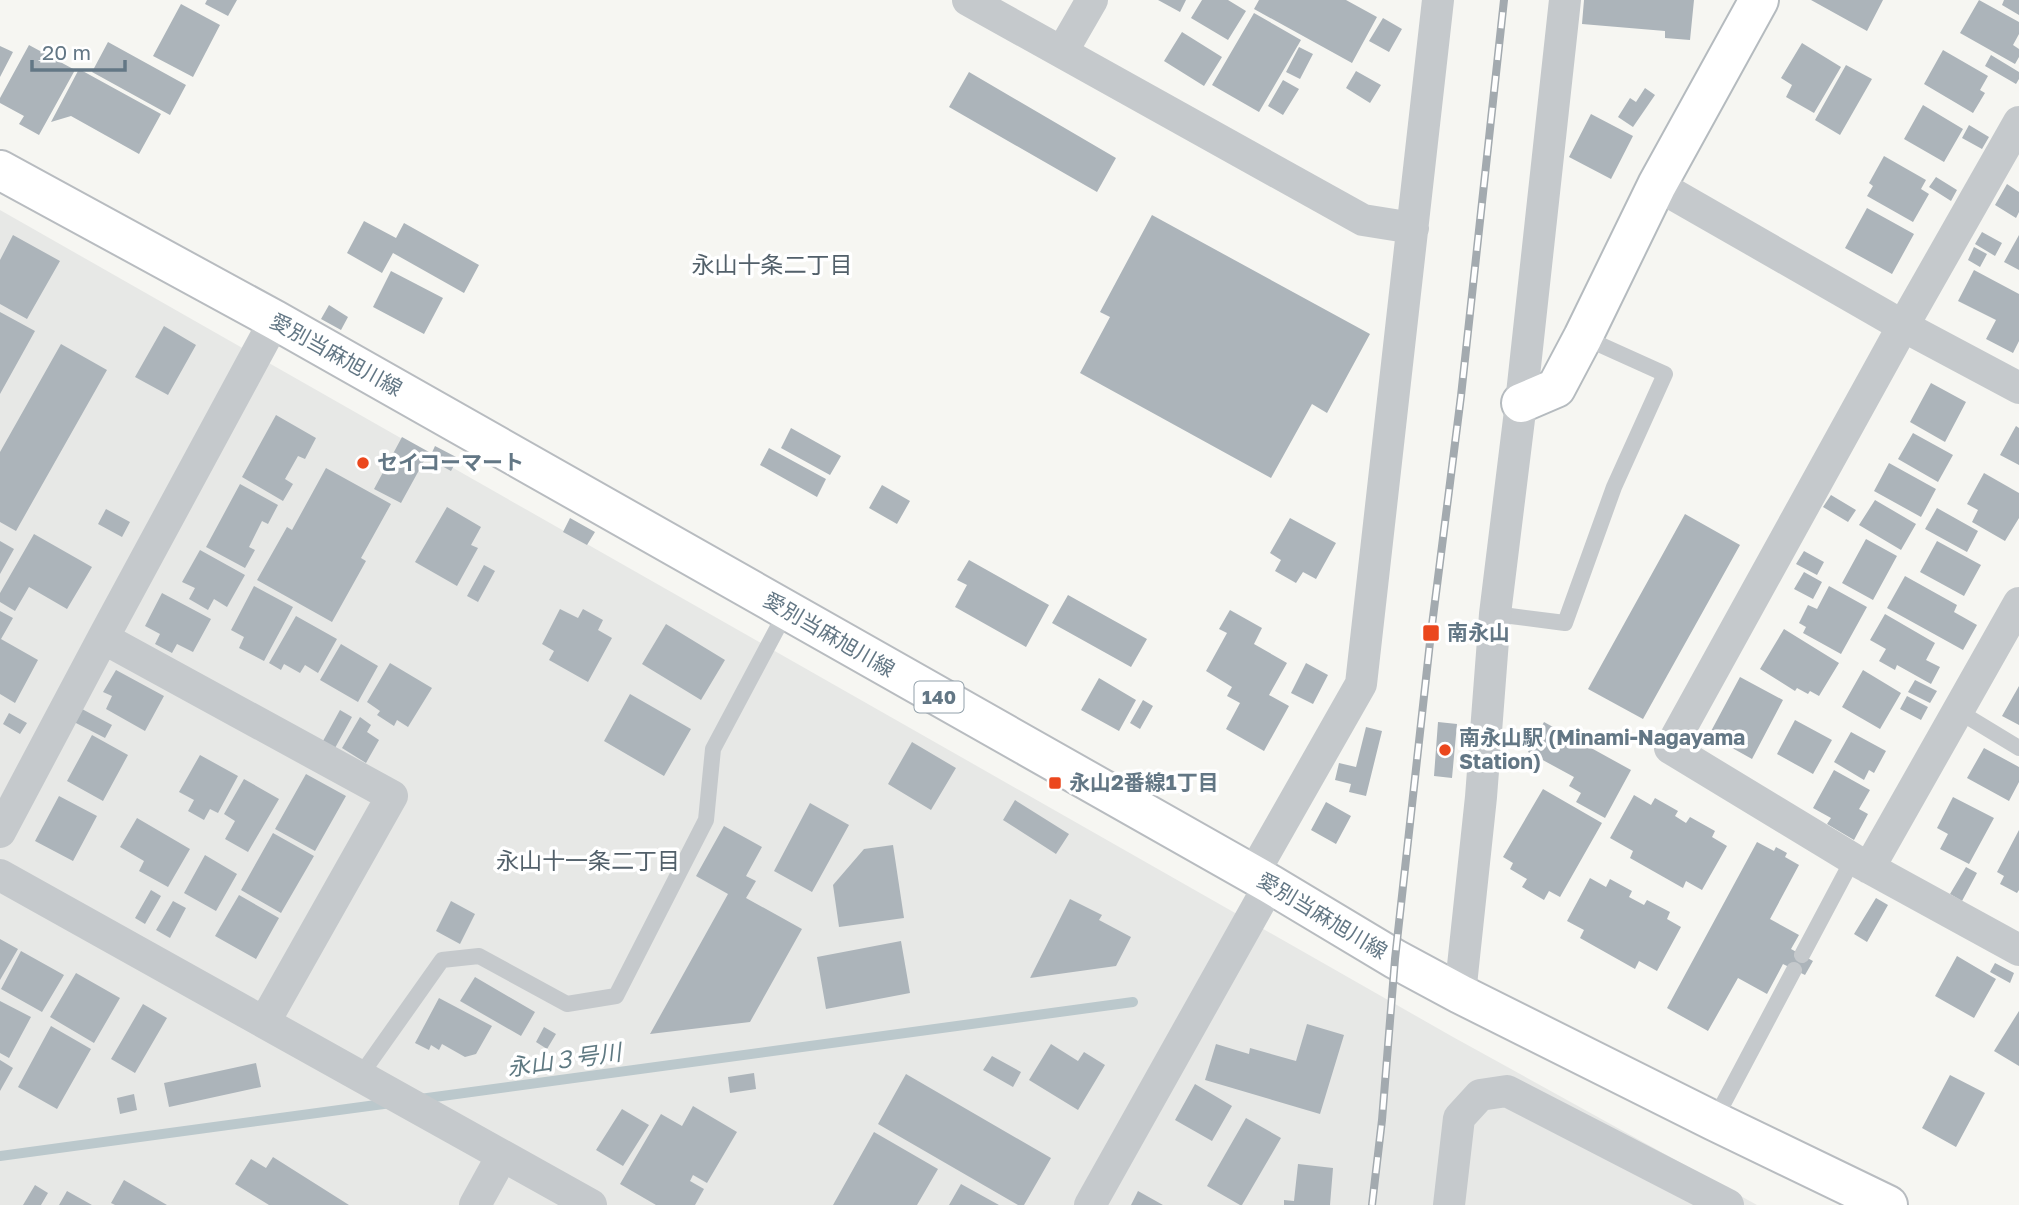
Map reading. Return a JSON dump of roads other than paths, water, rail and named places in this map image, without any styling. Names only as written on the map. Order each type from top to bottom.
[{"type":"main road","points":[[1521,403],[1556,388],[1657,185],[1759,0]]},
{"type":"main road","name":"愛別当麻旭川線","points":[[0,170],[275,320],[1261,879],[1395,960],[1869,1201]]},
{"type":"street","points":[[968,0],[1363,220],[1413,228]]},
{"type":"street","points":[[1062,52],[1092,0]]},
{"type":"street","points":[[1090,1205],[1361,684],[1438,0]]},
{"type":"street","points":[[1460,994],[1495,614],[1565,0]]},
{"type":"street","points":[[2019,122],[1670,748],[1861,863],[2019,950]]},
{"type":"street","points":[[1657,185],[1903,326],[2019,388]]},
{"type":"street","points":[[0,832],[275,320]]},
{"type":"street","points":[[1861,863],[1958,710],[2018,605]]},
{"type":"street","points":[[103,638],[392,796],[265,1021]]},
{"type":"street","points":[[0,875],[592,1205]]},
{"type":"street","points":[[1449,1205],[1459,1118],[1480,1096],[1507,1091],[1728,1205]]},
{"type":"street","points":[[475,1205],[502,1156]]},
{"type":"lane","points":[[1495,614],[1565,622],[1614,487],[1665,374],[1583,337]]},
{"type":"lane","points":[[367,1079],[442,960],[479,956],[567,1004],[616,996],[706,820],[713,749],[787,610]]},
{"type":"lane","points":[[1958,710],[2019,748]]},
{"type":"lane","points":[[1802,955],[1861,863]]},
{"type":"lane","points":[[1714,1121],[1794,970]]},
{"type":"waterway","name":"永山３号川","points":[[420,1099],[1133,1002]]},
{"type":"waterway","name":"永山３号川","points":[[0,1156],[391,1103]]},
{"type":"railway","points":[[1372,1205],[1395,959],[1504,0]]},
{"type":"place","name":"セイコーマート","points":[[363,463]]},
{"type":"place","name":"南永山","points":[[1431,633]]},
{"type":"place","name":"南永山駅 (Minami-Nagayama Station)","points":[[1445,750]]},
{"type":"place","name":"永山2番線1丁目","points":[[1055,783]]},
{"type":"district","name":"永山十条二丁目","points":[[772,265]]},
{"type":"district","name":"永山十一条二丁目","points":[[588,861]]}]
